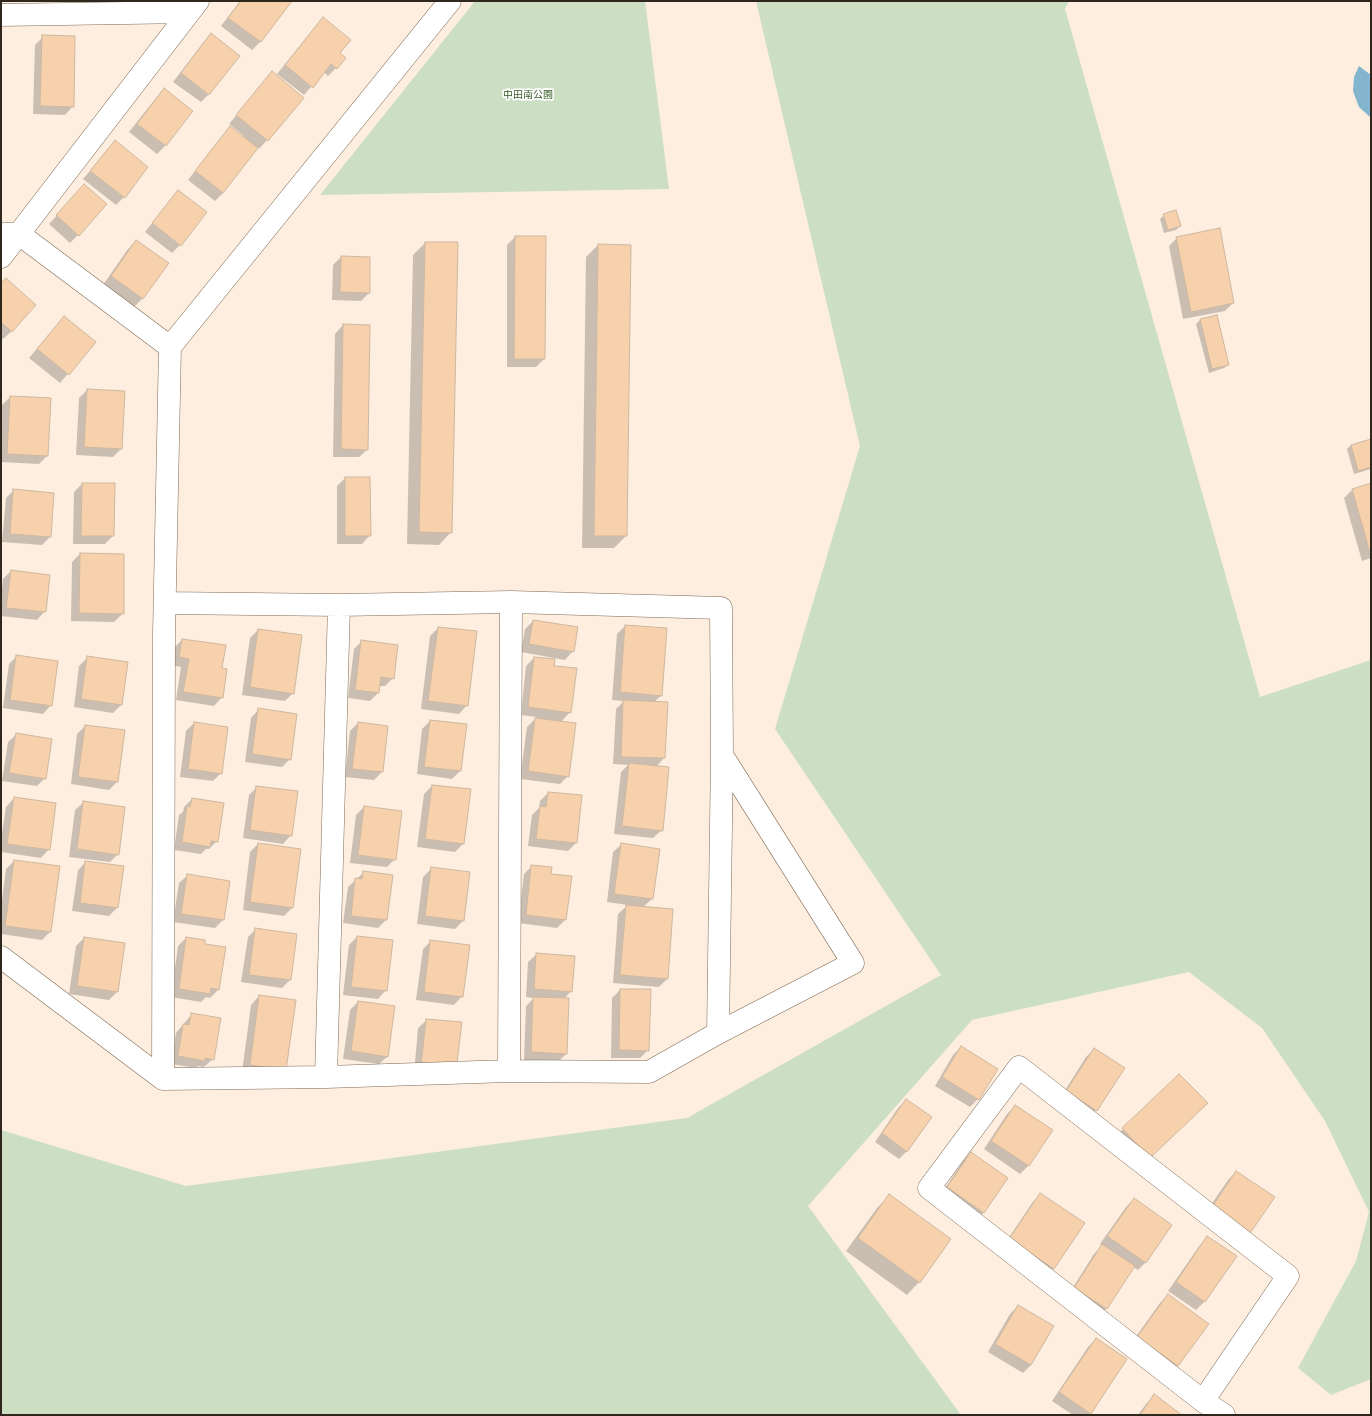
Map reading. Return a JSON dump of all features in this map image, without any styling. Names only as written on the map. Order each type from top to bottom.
[{"type":"street","points":[[163,1079],[165,603],[170,348],[450,1]]},
{"type":"street","points":[[1,15],[194,7]]},
{"type":"street","points":[[1,257],[10,234],[194,7]]},
{"type":"street","points":[[10,234],[170,348]]},
{"type":"street","points":[[165,603],[339,605],[511,602],[721,608],[722,755],[718,1033]]},
{"type":"street","points":[[509,1071],[511,602]]},
{"type":"street","points":[[326,1077],[339,605]]},
{"type":"street","points":[[1,957],[163,1079],[326,1077],[509,1071],[650,1072],[718,1033],[853,963],[722,755]]},
{"type":"street","points":[[1203,1401],[1288,1276],[1019,1067],[929,1188],[1203,1401],[1224,1415]]},
{"type":"green space","name":"中田南公園","points":[[475,1],[645,1],[669,189],[320,195]]},
{"type":"green space","points":[[756,1],[1069,1],[1065,9],[1260,697],[1371,660],[1371,1379],[1331,1395],[1298,1368],[1356,1261],[1369,1212],[1325,1121],[1262,1028],[1189,972],[972,1020],[808,1206],[961,1415],[1,1415],[1,1130],[186,1186],[687,1118],[941,975],[775,729],[860,446]]},
{"type":"water","points":[[1359,66],[1371,75],[1371,118],[1359,107],[1353,91],[1354,77]]},
{"type":"building","points":[[241,1],[292,1],[261,42],[228,18]]},
{"type":"building","points":[[323,17],[351,40],[340,53],[346,58],[337,69],[331,64],[313,88],[285,65]]},
{"type":"building","points":[[211,33],[240,56],[209,95],[181,73]]},
{"type":"building","points":[[42,35],[75,36],[74,107],[40,106]]},
{"type":"building","points":[[272,71],[304,98],[268,141],[236,115]]},
{"type":"building","points":[[164,88],[193,111],[166,146],[137,124]]},
{"type":"building","points":[[230,126],[258,148],[223,193],[195,171]]},
{"type":"building","points":[[115,140],[148,167],[125,198],[90,171]]},
{"type":"building","points":[[84,184],[107,204],[79,236],[56,215]]},
{"type":"building","points":[[178,190],[207,212],[181,246],[152,223]]},
{"type":"building","points":[[1176,210],[1181,226],[1168,230],[1163,214]]},
{"type":"building","points":[[1220,228],[1234,303],[1191,312],[1176,237]]},
{"type":"building","points":[[515,236],[546,236],[545,359],[514,359]]},
{"type":"building","points":[[136,240],[169,263],[143,299],[111,276]]},
{"type":"building","points":[[425,242],[458,242],[452,533],[419,532]]},
{"type":"building","points":[[598,244],[631,245],[627,536],[594,536]]},
{"type":"building","points":[[341,256],[370,257],[370,293],[340,292]]},
{"type":"building","points":[[6,278],[36,305],[12,332],[1,322],[1,283]]},
{"type":"building","points":[[1217,315],[1229,365],[1212,369],[1200,319]]},
{"type":"building","points":[[64,316],[96,342],[69,375],[37,349]]},
{"type":"building","points":[[343,324],[370,325],[368,450],[341,449]]},
{"type":"building","points":[[87,389],[125,391],[122,449],[84,447]]},
{"type":"building","points":[[10,396],[51,398],[48,456],[7,454]]},
{"type":"building","points":[[1371,439],[1371,467],[1358,471],[1351,445]]},
{"type":"building","points":[[345,477],[370,477],[371,536],[345,536]]},
{"type":"building","points":[[82,483],[115,483],[114,536],[81,536]]},
{"type":"building","points":[[1371,483],[1371,553],[1370,553],[1352,489]]},
{"type":"building","points":[[13,489],[54,493],[51,537],[10,534]]},
{"type":"building","points":[[80,553],[124,554],[124,614],[79,613]]},
{"type":"building","points":[[11,570],[50,575],[46,612],[6,608]]},
{"type":"building","points":[[533,620],[578,627],[574,652],[529,644]]},
{"type":"building","points":[[625,625],[667,628],[662,696],[620,692]]},
{"type":"building","points":[[438,627],[477,631],[468,706],[428,701]]},
{"type":"building","points":[[258,629],[302,635],[294,694],[250,687]]},
{"type":"building","points":[[182,639],[226,645],[222,668],[227,669],[223,698],[183,692],[189,659],[179,657]]},
{"type":"building","points":[[361,640],[398,645],[394,679],[381,677],[379,693],[355,690]]},
{"type":"building","points":[[16,655],[58,661],[52,706],[10,700]]},
{"type":"building","points":[[87,656],[128,662],[122,705],[81,699]]},
{"type":"building","points":[[534,657],[555,659],[554,666],[577,668],[571,713],[528,707]]},
{"type":"building","points":[[623,700],[668,702],[665,758],[621,757]]},
{"type":"building","points":[[258,708],[297,714],[291,760],[252,754]]},
{"type":"building","points":[[535,718],[576,723],[569,777],[528,771]]},
{"type":"building","points":[[430,720],[467,724],[461,771],[424,767]]},
{"type":"building","points":[[194,722],[228,727],[222,774],[188,769]]},
{"type":"building","points":[[358,722],[388,726],[383,772],[352,769]]},
{"type":"building","points":[[85,725],[125,730],[118,782],[78,777]]},
{"type":"building","points":[[16,733],[52,739],[46,779],[9,773]]},
{"type":"building","points":[[629,763],[669,767],[663,831],[622,826]]},
{"type":"building","points":[[432,785],[471,789],[464,844],[425,839]]},
{"type":"building","points":[[256,786],[298,791],[292,836],[250,830]]},
{"type":"building","points":[[548,792],[582,795],[577,843],[536,839],[540,806],[546,807]]},
{"type":"building","points":[[14,797],[56,803],[50,850],[7,844]]},
{"type":"building","points":[[192,798],[224,803],[218,842],[211,841],[210,847],[182,842],[187,806],[190,807]]},
{"type":"building","points":[[83,801],[125,807],[119,855],[77,849]]},
{"type":"building","points":[[364,806],[402,811],[396,860],[358,855]]},
{"type":"building","points":[[258,843],[301,849],[293,908],[250,902]]},
{"type":"building","points":[[621,843],[660,849],[653,899],[614,894]]},
{"type":"building","points":[[14,860],[60,866],[51,932],[5,926]]},
{"type":"building","points":[[85,861],[124,866],[118,908],[80,903]]},
{"type":"building","points":[[531,865],[552,867],[551,874],[572,876],[566,920],[526,915]]},
{"type":"building","points":[[431,867],[470,872],[464,921],[425,916]]},
{"type":"building","points":[[363,871],[393,875],[387,920],[351,916],[355,878],[362,879]]},
{"type":"building","points":[[187,874],[230,881],[224,920],[181,914]]},
{"type":"building","points":[[626,905],[673,909],[668,979],[620,975]]},
{"type":"building","points":[[255,928],[297,934],[291,980],[249,975]]},
{"type":"building","points":[[357,936],[393,940],[387,991],[351,987]]},
{"type":"building","points":[[84,937],[125,943],[118,992],[77,986]]},
{"type":"building","points":[[186,937],[205,940],[205,944],[226,947],[219,990],[211,988],[210,994],[179,989]]},
{"type":"building","points":[[430,940],[470,945],[463,997],[424,992]]},
{"type":"building","points":[[536,953],[575,956],[572,992],[534,989]]},
{"type":"building","points":[[620,989],[651,989],[649,1051],[619,1050]]},
{"type":"building","points":[[259,995],[296,1000],[286,1070],[250,1065]]},
{"type":"building","points":[[533,997],[569,998],[567,1054],[531,1052]]},
{"type":"building","points":[[358,1001],[395,1006],[388,1057],[351,1051]]},
{"type":"building","points":[[191,1013],[221,1018],[214,1060],[205,1058],[205,1061],[178,1056],[183,1024],[189,1025]]},
{"type":"building","points":[[426,1019],[462,1022],[456,1070],[421,1066]]},
{"type":"building","points":[[961,1046],[998,1069],[979,1100],[942,1077]]},
{"type":"building","points":[[1094,1048],[1125,1068],[1097,1111],[1066,1091]]},
{"type":"building","points":[[1179,1074],[1208,1103],[1150,1158],[1122,1128]]},
{"type":"building","points":[[906,1099],[932,1117],[907,1152],[882,1133]]},
{"type":"building","points":[[1015,1105],[1053,1130],[1029,1166],[991,1141]]},
{"type":"building","points":[[971,1152],[1008,1178],[984,1213],[947,1187]]},
{"type":"building","points":[[1236,1171],[1275,1197],[1246,1239],[1208,1213]]},
{"type":"building","points":[[1040,1193],[1085,1223],[1054,1269],[1009,1239]]},
{"type":"building","points":[[889,1194],[951,1239],[920,1283],[858,1238]]},
{"type":"building","points":[[1134,1198],[1172,1225],[1146,1263],[1107,1236]]},
{"type":"building","points":[[1207,1236],[1237,1256],[1205,1302],[1176,1282]]},
{"type":"building","points":[[1102,1244],[1135,1266],[1107,1309],[1074,1288]]},
{"type":"building","points":[[1168,1294],[1209,1324],[1178,1366],[1137,1337]]},
{"type":"building","points":[[1018,1305],[1054,1326],[1031,1365],[995,1344]]},
{"type":"building","points":[[1096,1338],[1127,1359],[1091,1414],[1059,1392]]},
{"type":"building","points":[[1154,1394],[1182,1415],[1140,1415]]}]
